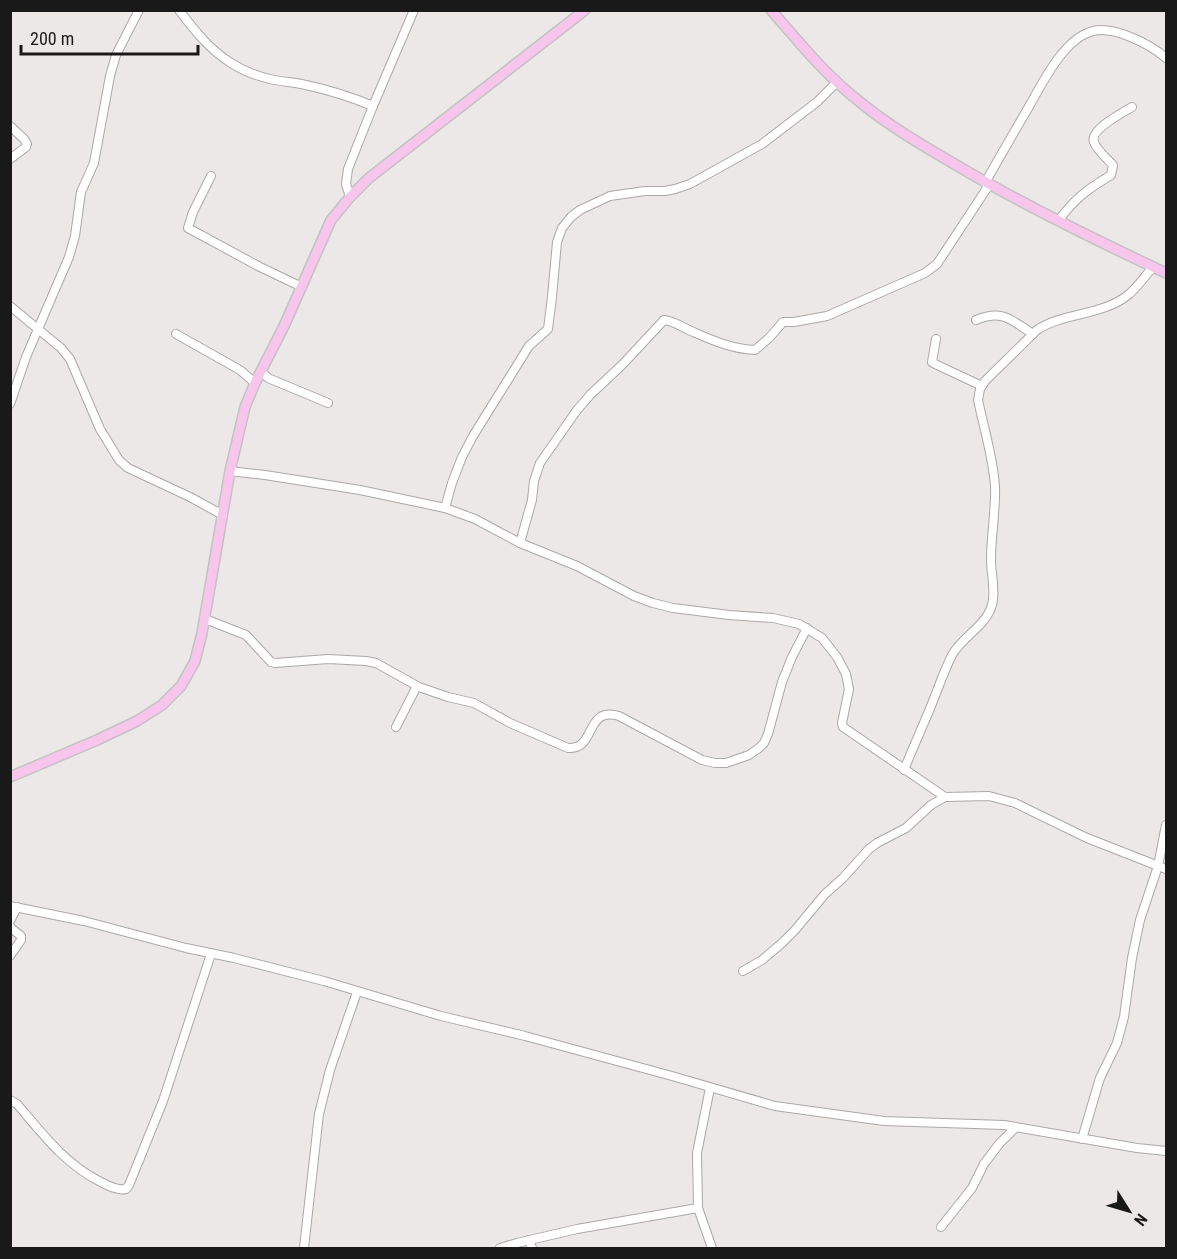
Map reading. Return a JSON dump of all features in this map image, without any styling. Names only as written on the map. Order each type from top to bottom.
[{"type":"main road","points":[[10,777],[137,721],[162,705],[181,686],[195,661],[205,619],[230,471],[245,407],[331,220],[369,178],[585,10]]},
{"type":"main road","points":[[771,10],[815,61],[859,102],[922,145],[987,184],[1167,273]]},
{"type":"street","points":[[10,404],[22,367],[63,272],[75,236],[81,192],[94,163],[110,76],[116,55],[139,10]]},
{"type":"street","points":[[179,10],[201,38],[232,64],[270,80],[307,85],[345,95],[373,106]]},
{"type":"street","points":[[350,197],[346,184],[348,168],[414,10]]},
{"type":"street","points":[[520,543],[540,463],[584,402],[664,320],[730,347],[755,350],[783,322],[827,316],[916,277],[937,264],[987,184],[1050,71],[1069,45],[1092,31],[1121,33],[1167,58]]},
{"type":"street","points":[[445,508],[452,483],[472,436],[529,346],[548,329],[557,242],[562,228],[571,217],[580,210],[610,196],[645,191],[665,191],[690,184],[762,144],[817,102],[837,82]]},
{"type":"street","points":[[1059,220],[1068,207],[1082,194],[1111,175],[1113,165],[1095,144],[1092,139],[1093,135],[1132,107]]},
{"type":"street","points":[[10,126],[27,144],[10,159]]},
{"type":"street","points":[[211,176],[193,212],[188,228],[302,287]]},
{"type":"street","points":[[904,770],[954,653],[963,640],[986,618],[992,606],[991,563],[995,489],[994,472],[978,400],[980,389],[1033,334],[1046,324],[1106,308],[1127,296],[1153,267]]},
{"type":"street","points":[[10,306],[38,327],[70,359],[100,429],[119,460],[128,468],[223,515]]},
{"type":"street","points":[[976,320],[995,314],[1033,334]]},
{"type":"street","points":[[176,334],[240,370],[255,383]]},
{"type":"street","points":[[936,339],[932,362],[982,386]]},
{"type":"street","points":[[261,371],[268,378],[328,403]]},
{"type":"street","points":[[230,471],[360,490],[445,508],[475,519],[520,543],[577,566],[634,596],[653,603],[729,615],[773,618],[799,624],[822,638],[837,657],[846,674],[849,689],[843,727],[904,770],[945,796],[989,796],[1015,803],[1087,838],[1167,869]]},
{"type":"street","points":[[205,619],[246,635],[266,657],[275,663],[328,659],[376,663],[417,686],[481,706],[510,723],[568,748],[582,744],[599,717],[612,714],[702,760],[715,763],[726,763],[749,754],[764,742],[782,682],[807,628]]},
{"type":"street","points":[[396,727],[417,686]]},
{"type":"street","points":[[743,971],[762,960],[782,943],[869,849],[906,828],[931,805],[945,796]]},
{"type":"street","points":[[1082,1139],[1100,1078],[1117,1043],[1124,1017],[1140,920],[1158,866],[1167,825]]},
{"type":"street","points":[[10,921],[14,907],[84,921],[324,981],[441,1016],[525,1036],[775,1106],[884,1121],[1016,1127],[1167,1151]]},
{"type":"street","points":[[10,926],[21,936],[10,956]]},
{"type":"street","points":[[10,1100],[17,1104],[72,1165],[106,1185],[121,1190],[126,1189],[163,1101],[211,954]]},
{"type":"street","points":[[304,1248],[319,1114],[330,1070],[357,992]]},
{"type":"street","points":[[710,1088],[697,1153],[698,1208],[712,1248]]},
{"type":"street","points":[[941,1227],[972,1188],[984,1164],[999,1144],[1016,1127]]},
{"type":"street","points":[[500,1248],[577,1229],[698,1208]]},
{"type":"street","points":[[529,1240],[532,1248]]}]
